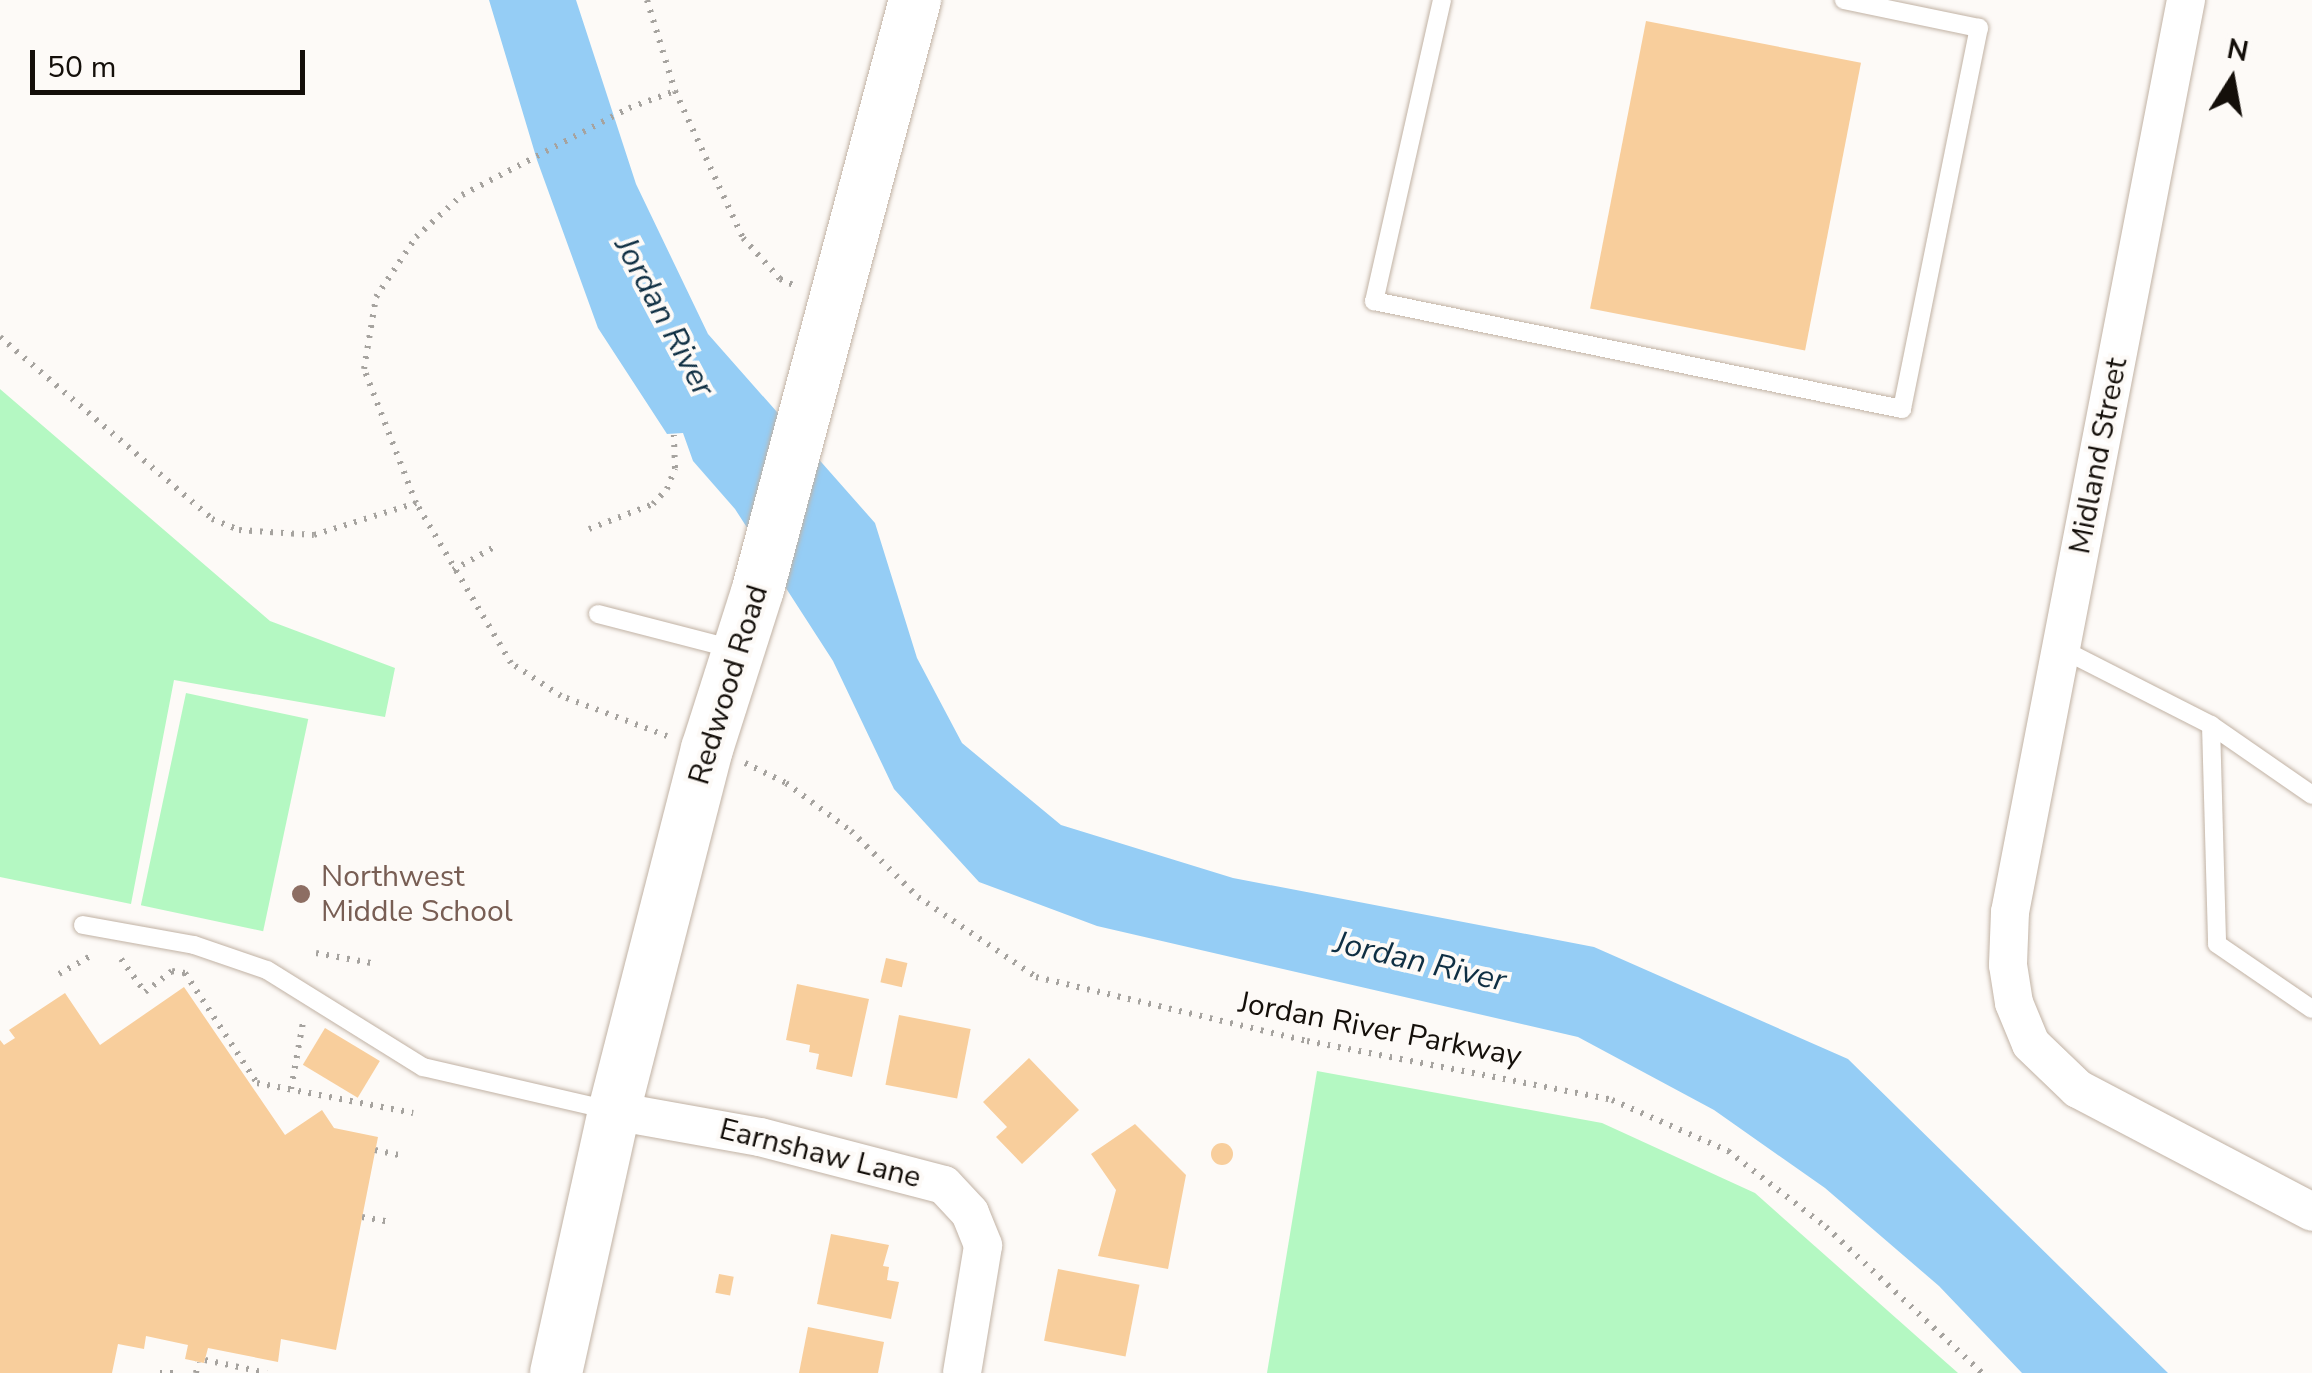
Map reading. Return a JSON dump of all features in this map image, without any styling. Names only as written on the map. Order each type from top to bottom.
[{"type":"main road","name":"Redwood Road","points":[[556,1373],[614,1111],[915,0]]},
{"type":"street","name":"Midland Street","points":[[2186,0],[2010,912],[2014,1003],[2031,1044],[2078,1088],[2312,1212]]},
{"type":"street","name":"Earnshaw Lane","points":[[614,1111],[760,1137],[944,1185],[970,1213],[983,1246],[962,1373]]},
{"type":"lane","points":[[1442,0],[1374,301],[1902,408],[1980,28],[1844,0]]},
{"type":"lane","points":[[598,614],[738,650]]},
{"type":"lane","points":[[2062,649],[2211,724],[2312,795]]},
{"type":"lane","points":[[2211,724],[2218,944],[2312,1009]]},
{"type":"lane","points":[[83,925],[194,945],[266,970],[423,1067],[614,1111]]},
{"type":"path","points":[[647,0],[675,91],[743,238],[780,279],[834,304]]},
{"type":"path","points":[[640,726],[562,696],[511,663],[416,504],[364,369],[376,297],[416,236],[462,195],[629,108],[675,91]]},
{"type":"path","points":[[0,338],[212,518],[239,530],[314,535],[416,504]]},
{"type":"path","points":[[588,529],[652,504],[667,489],[676,468],[674,434]]},
{"type":"path","points":[[453,570],[498,545]]},
{"type":"path","name":"Jordan River Parkway","points":[[750,765],[786,783],[850,831],[918,897],[1036,977],[1308,1041],[1612,1100],[1728,1152],[1826,1227],[1982,1373]]},
{"type":"path","points":[[316,953],[371,964]]},
{"type":"path","points":[[59,974],[96,954],[123,960],[145,992],[172,972],[185,973],[257,1083],[413,1112]]},
{"type":"path","points":[[290,1089],[304,1017]]},
{"type":"path","points":[[375,1150],[404,1156]]},
{"type":"path","points":[[362,1217],[390,1222]]},
{"type":"path","points":[[196,1373],[201,1361],[267,1373]]},
{"type":"path","points":[[160,1373],[173,1373]]},
{"type":"green space","points":[[0,389],[270,621],[395,668],[385,717],[174,680],[131,904],[0,877]]},
{"type":"green space","points":[[186,693],[308,719],[263,931],[141,905]]},
{"type":"green space","points":[[1317,1071],[1602,1123],[1755,1193],[1958,1373],[1267,1373]]},
{"type":"water","name":"Jordan River","points":[[489,0],[576,0],[636,184],[708,334],[875,523],[917,658],[962,743],[1061,825],[1233,878],[1594,947],[1848,1059],[2168,1373],[2022,1373],[1939,1286],[1825,1188],[1714,1110],[1578,1037],[1097,926],[979,882],[894,789],[833,661],[735,509],[693,461],[683,433],[667,434],[598,328],[537,160]]},
{"type":"building","points":[[1646,21],[1861,63],[1805,350],[1590,309]]},
{"type":"building","points":[[886,958],[907,963],[902,987],[880,982]]},
{"type":"building","points":[[797,984],[869,999],[852,1077],[816,1069],[819,1054],[809,1052],[810,1045],[786,1040]]},
{"type":"building","points":[[184,987],[285,1135],[322,1110],[334,1128],[378,1137],[336,1350],[281,1339],[278,1362],[208,1348],[204,1363],[185,1359],[188,1345],[146,1336],[144,1349],[118,1344],[112,1373],[0,1373],[0,1040],[4,1045],[15,1038],[9,1030],[65,993],[100,1045]]},
{"type":"building","points":[[899,1015],[971,1029],[957,1099],[885,1085]]},
{"type":"building","points":[[325,1028],[380,1061],[358,1098],[303,1065]]},
{"type":"building","points":[[1029,1058],[1079,1110],[1022,1164],[996,1137],[1007,1127],[983,1102]]},
{"type":"building","points":[[1135,1124],[1186,1175],[1168,1269],[1098,1256],[1116,1190],[1091,1154]]},
{"type":"building","points":[[1222,1143],[1233,1154],[1222,1165],[1211,1154]]},
{"type":"building","points":[[831,1234],[889,1245],[883,1266],[889,1267],[887,1280],[899,1282],[891,1319],[817,1304]]},
{"type":"building","points":[[1058,1269],[1139,1285],[1126,1356],[1044,1341]]},
{"type":"building","points":[[719,1274],[734,1277],[730,1296],[715,1293]]},
{"type":"building","points":[[808,1327],[884,1342],[878,1373],[799,1373]]},
{"type":"place","name":"Northwest Middle School","points":[[301,894]]}]
